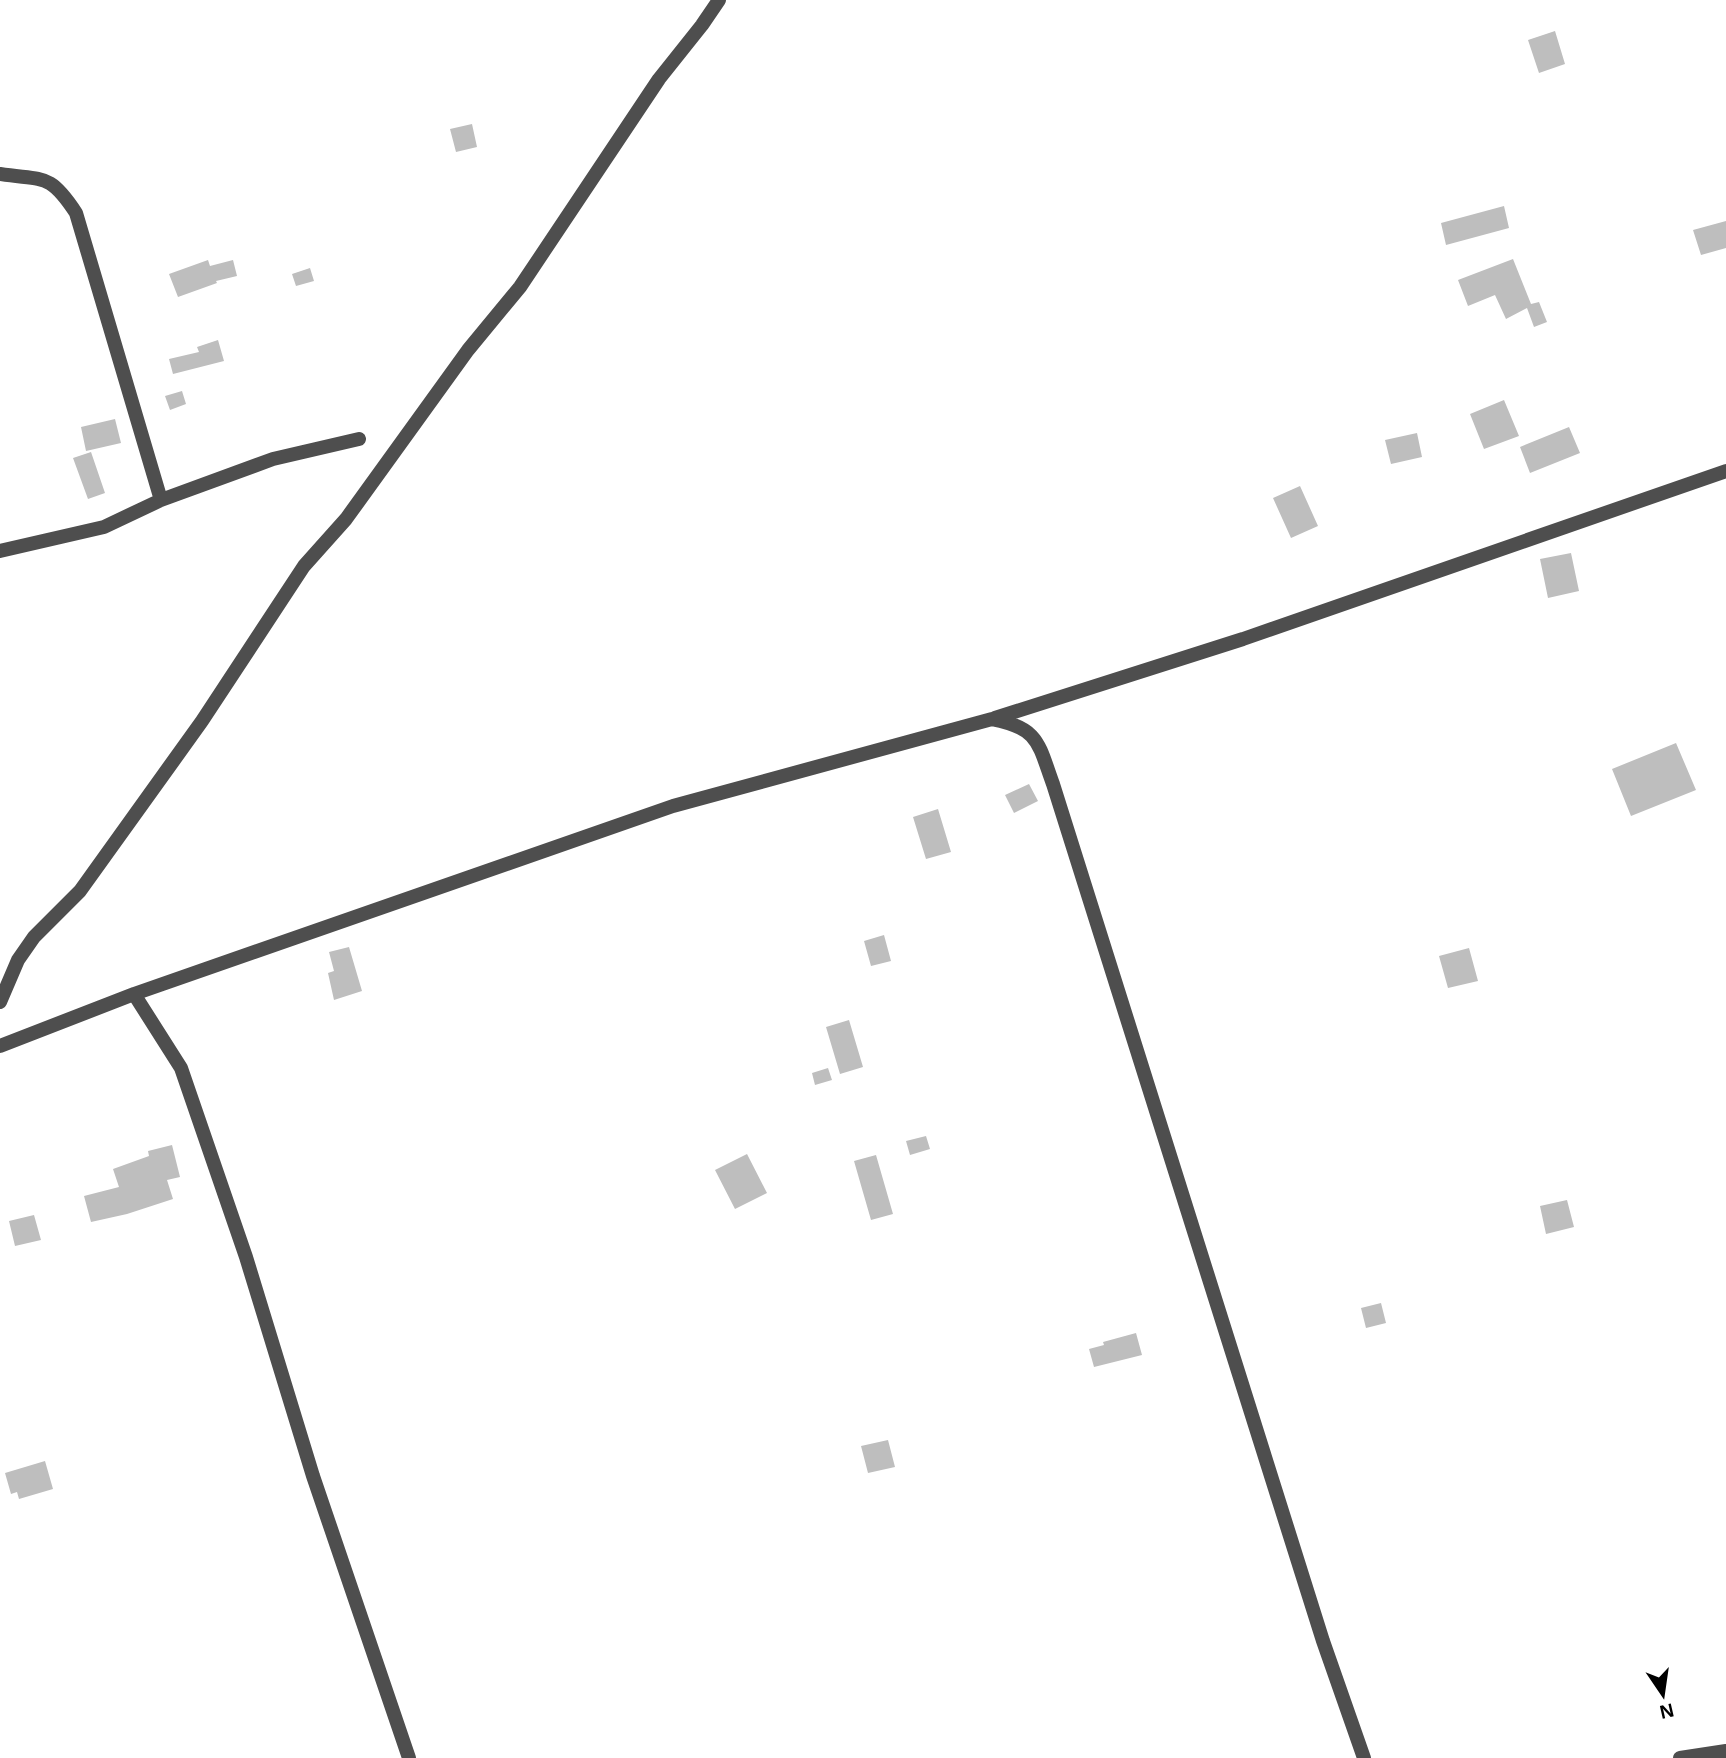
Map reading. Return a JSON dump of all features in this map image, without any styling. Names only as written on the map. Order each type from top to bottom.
[{"type":"street","points":[[0,1002],[18,960],[34,937],[80,891],[202,721],[304,566],[346,519],[435,394],[520,287],[659,79],[719,0]]},
{"type":"street","points":[[0,174],[43,178],[62,192],[76,213],[161,500]]},
{"type":"street","points":[[0,551],[104,527],[161,500],[273,459],[359,439]]},
{"type":"street","points":[[0,1046],[134,994],[673,806],[992,719],[1243,639],[1726,471]]},
{"type":"street","points":[[992,719],[1015,723],[1037,740],[1053,784],[1323,1641],[1364,1758]]},
{"type":"street","points":[[134,994],[181,1068],[246,1257],[313,1476],[409,1758]]},
{"type":"street","points":[[1680,1758],[1726,1751]]},
{"type":"building","points":[[1555,31],[1565,64],[1539,73],[1528,40]]},
{"type":"building","points":[[472,124],[477,147],[456,152],[450,129]]},
{"type":"building","points":[[1504,206],[1509,228],[1446,245],[1441,223]]},
{"type":"building","points":[[1726,221],[1726,248],[1701,255],[1693,230]]},
{"type":"building","points":[[1513,259],[1531,304],[1539,302],[1547,322],[1534,327],[1527,308],[1506,319],[1495,295],[1468,306],[1458,280]]},
{"type":"building","points":[[208,260],[210,266],[233,260],[237,276],[216,281],[217,283],[178,297],[169,274]]},
{"type":"building","points":[[310,268],[314,281],[296,286],[292,274]]},
{"type":"building","points":[[218,340],[224,361],[173,374],[169,359],[199,352],[197,347]]},
{"type":"building","points":[[182,391],[186,404],[170,410],[165,396]]},
{"type":"building","points":[[1504,400],[1519,436],[1484,449],[1470,414]]},
{"type":"building","points":[[115,419],[121,443],[86,451],[81,427]]},
{"type":"building","points":[[1569,427],[1580,453],[1530,473],[1520,447]]},
{"type":"building","points":[[1417,433],[1422,457],[1391,464],[1385,440]]},
{"type":"building","points":[[91,452],[105,493],[88,499],[73,458]]},
{"type":"building","points":[[1300,486],[1318,526],[1291,538],[1273,498]]},
{"type":"building","points":[[1571,553],[1579,591],[1548,598],[1540,559]]},
{"type":"building","points":[[1676,743],[1696,790],[1631,816],[1612,769]]},
{"type":"building","points":[[1029,784],[1038,801],[1014,813],[1005,795]]},
{"type":"building","points":[[938,809],[951,852],[926,859],[913,817]]},
{"type":"building","points":[[884,935],[891,961],[871,966],[864,941]]},
{"type":"building","points":[[349,947],[362,991],[334,1000],[328,973],[334,971],[329,952]]},
{"type":"building","points":[[1469,948],[1478,981],[1448,988],[1439,956]]},
{"type":"building","points":[[849,1020],[863,1067],[840,1074],[826,1027]]},
{"type":"building","points":[[828,1068],[832,1080],[815,1085],[812,1073]]},
{"type":"building","points":[[926,1136],[930,1149],[910,1155],[906,1141]]},
{"type":"building","points":[[172,1145],[180,1177],[167,1180],[173,1199],[91,1222],[84,1196],[119,1187],[113,1169],[149,1156],[148,1151]]},
{"type":"building","points":[[747,1154],[767,1193],[735,1209],[715,1170]]},
{"type":"building","points":[[876,1155],[893,1214],[871,1220],[854,1161]]},
{"type":"building","points":[[1567,1200],[1574,1227],[1546,1234],[1540,1206]]},
{"type":"building","points":[[34,1215],[41,1240],[15,1246],[9,1221]]},
{"type":"building","points":[[1381,1303],[1386,1323],[1366,1328],[1361,1308]]},
{"type":"building","points":[[1136,1333],[1142,1355],[1094,1367],[1089,1349],[1104,1345],[1103,1342]]},
{"type":"building","points":[[888,1440],[895,1467],[868,1473],[861,1446]]},
{"type":"building","points":[[45,1461],[53,1489],[19,1499],[17,1492],[11,1494],[5,1473]]}]
